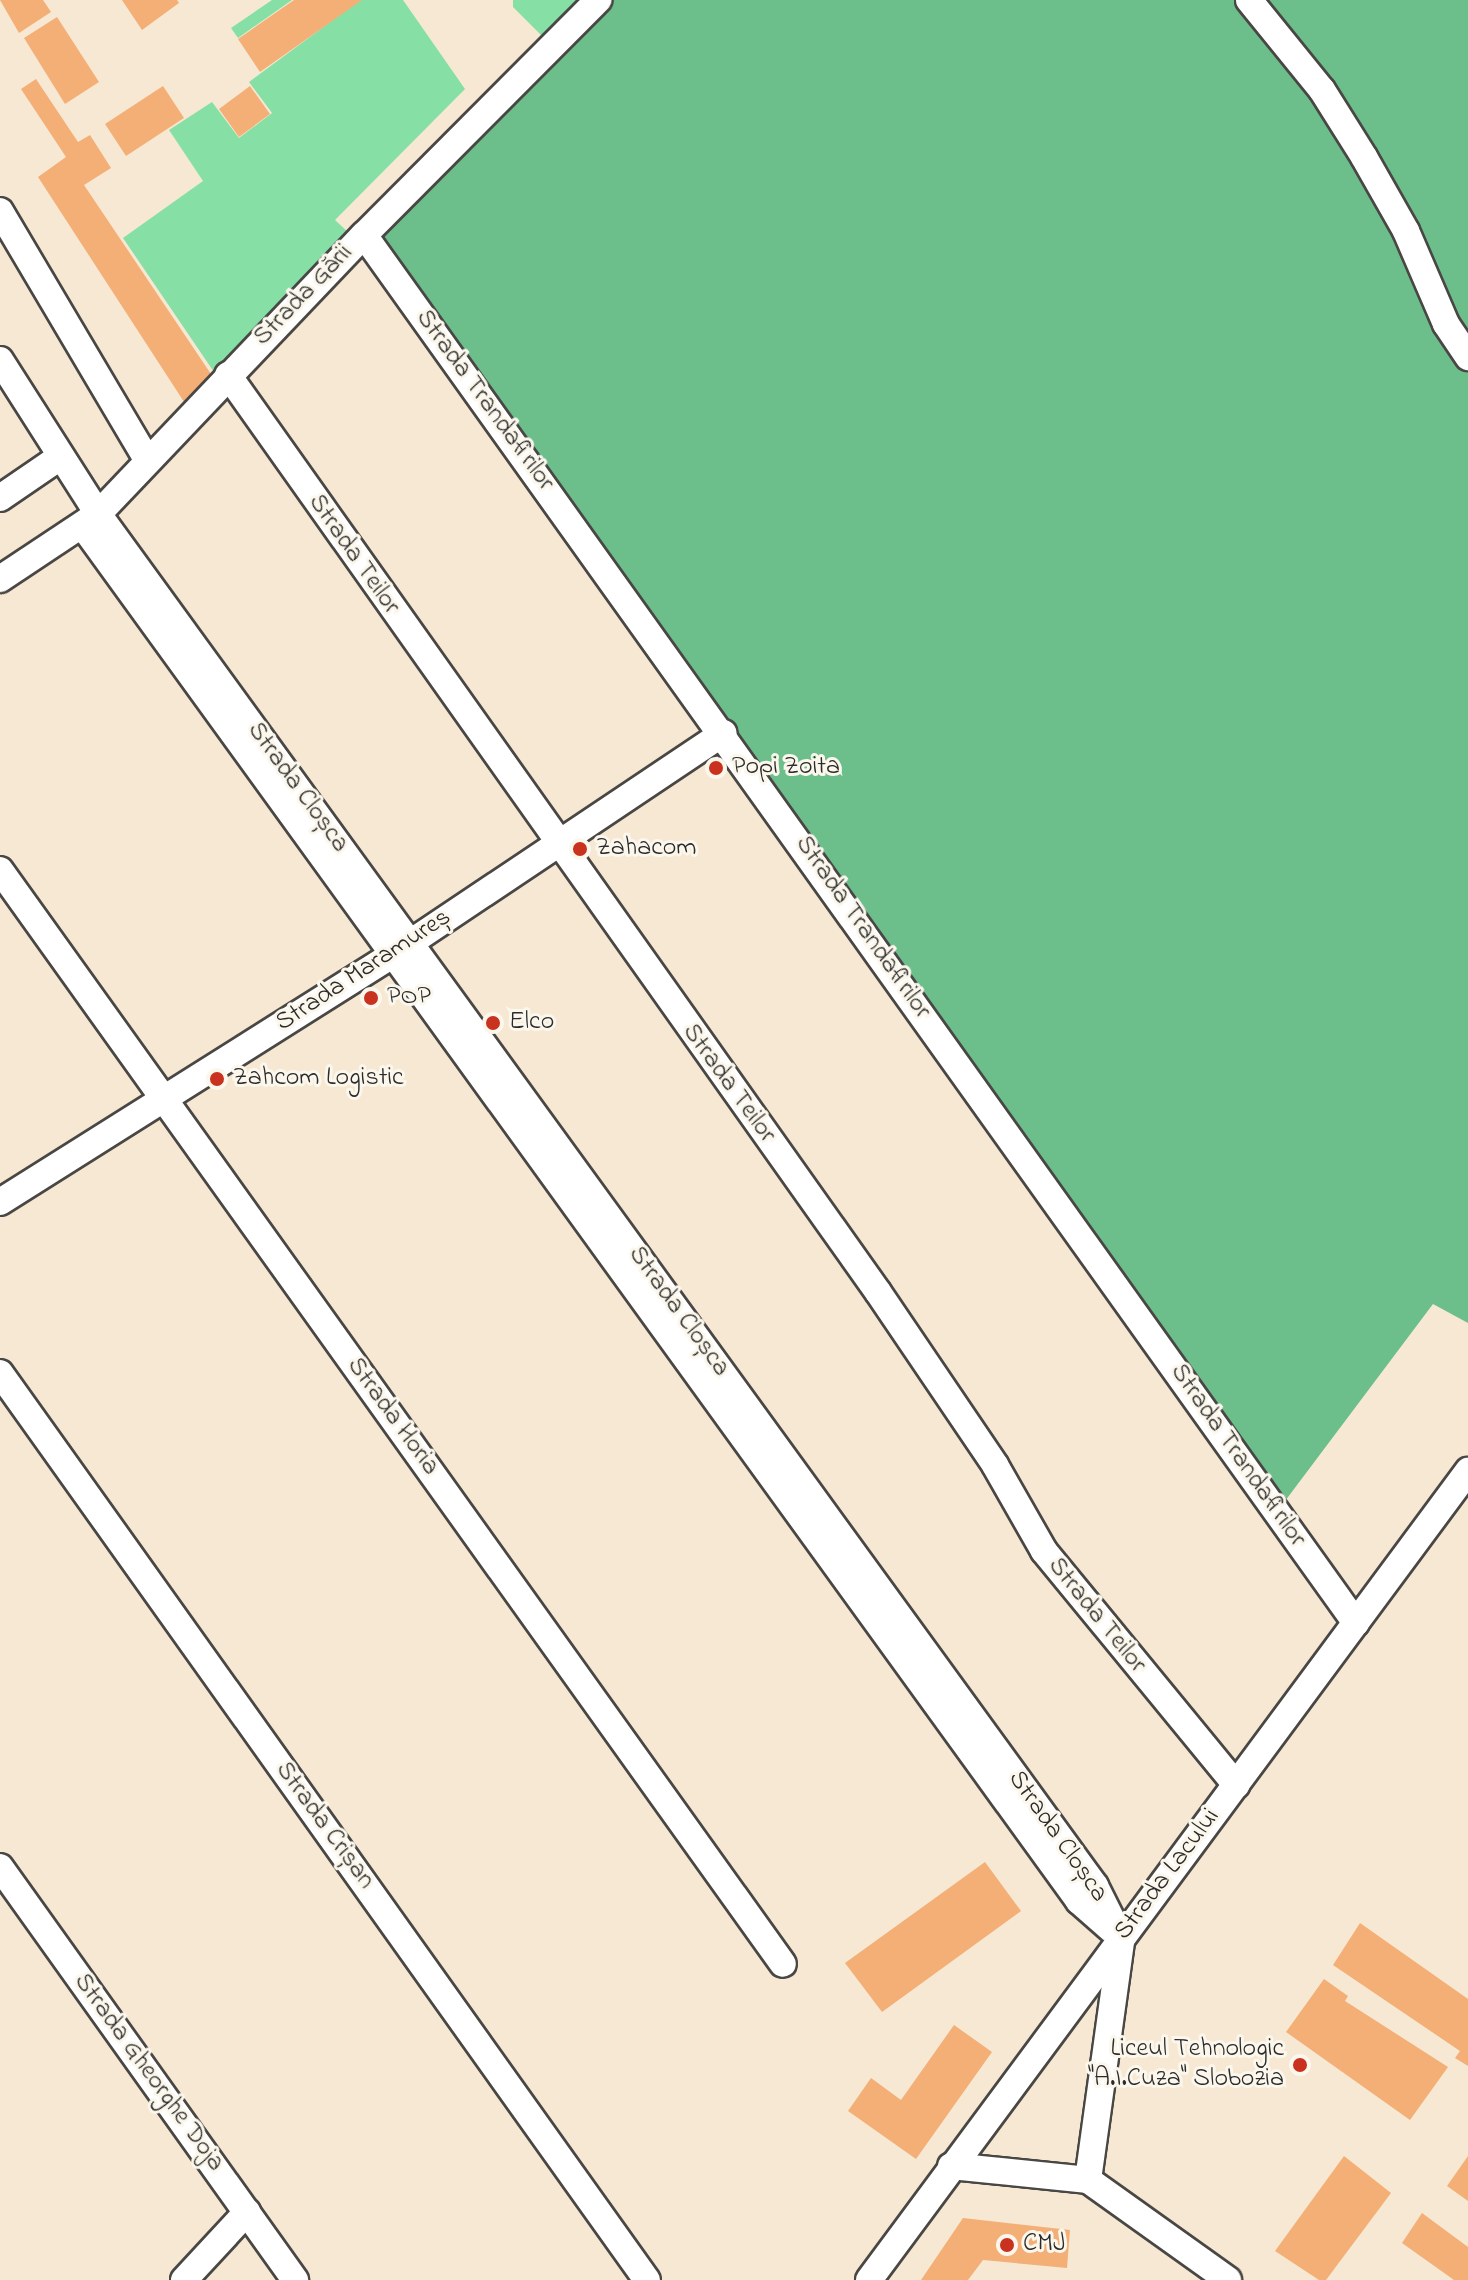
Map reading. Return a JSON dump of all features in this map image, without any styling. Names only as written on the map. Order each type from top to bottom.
[{"type":"street","name":"Strada Gării","points":[[0,579],[90,520],[364,235],[598,0]]},
{"type":"street","points":[[1249,0],[1322,90],[1364,157],[1406,231],[1446,324],[1468,357]]},
{"type":"street","points":[[0,211],[147,460]]},
{"type":"street","name":"Strada Trandafirilor","points":[[364,235],[724,733],[1356,1623]]},
{"type":"street","name":"Strada Cloșca","points":[[0,360],[60,457],[90,520],[401,949],[1095,1886],[1121,1938]]},
{"type":"street","name":"Strada Teilor","points":[[228,375],[557,846],[878,1292],[1076,1595],[1236,1785]]},
{"type":"street","points":[[0,498],[60,457]]},
{"type":"street","name":"Strada Maramureș","points":[[0,1202],[401,949],[724,733]]},
{"type":"street","name":"Strada Horia","points":[[0,870],[783,1964]]},
{"type":"street","name":"Strada Crișan","points":[[0,1373],[647,2280]]},
{"type":"street","name":"Strada Lacului","points":[[869,2280],[1468,1471]]},
{"type":"street","name":"Strada Gheorghe Doja","points":[[0,1867],[295,2280]]},
{"type":"street","points":[[1088,2180],[1121,1938]]},
{"type":"street","points":[[951,2166],[1088,2180],[1228,2280]]},
{"type":"street","points":[[184,2280],[247,2212]]},
{"type":"green space","points":[[272,0],[292,0],[238,38],[231,28]]},
{"type":"green space","points":[[360,0],[403,0],[465,89],[335,220],[349,233],[216,375],[123,238],[203,181],[169,130],[212,102],[239,138],[272,113],[249,82]]},
{"type":"green space","points":[[513,0],[577,0],[542,36],[513,7]]},
{"type":"green space","points":[[609,0],[1468,0],[1468,1323],[1433,1304],[1285,1501],[740,742],[369,242]]},
{"type":"building","points":[[0,0],[43,0],[51,12],[19,33]]},
{"type":"building","points":[[122,0],[177,0],[179,3],[142,30]]},
{"type":"building","points":[[294,0],[362,0],[260,72],[238,39]]},
{"type":"building","points":[[57,17],[99,82],[65,104],[24,38]]},
{"type":"building","points":[[36,79],[78,142],[90,135],[111,168],[84,185],[215,380],[188,408],[38,177],[66,157],[21,89]]},
{"type":"building","points":[[163,86],[184,118],[126,156],[105,124]]},
{"type":"building","points":[[250,86],[270,114],[239,137],[219,109]]},
{"type":"building","points":[[985,1862],[1021,1911],[882,2012],[845,1963]]},
{"type":"building","points":[[1360,1923],[1468,1999],[1468,2066],[1455,2058],[1460,2051],[1333,1965]]},
{"type":"building","points":[[1324,1979],[1348,1996],[1345,2001],[1448,2067],[1410,2120],[1286,2032]]},
{"type":"building","points":[[954,2025],[992,2052],[916,2159],[848,2111],[871,2078],[901,2100]]},
{"type":"building","points":[[1344,2156],[1391,2193],[1326,2280],[1319,2280],[1275,2251]]},
{"type":"building","points":[[1468,2156],[1468,2201],[1447,2186]]},
{"type":"building","points":[[1422,2213],[1468,2247],[1468,2280],[1454,2280],[1402,2243]]},
{"type":"building","name":"CMJ","points":[[963,2218],[1070,2230],[1067,2268],[983,2260],[968,2280],[921,2280]]},
{"type":"place","name":"Popi Zoita","points":[[716,768]]},
{"type":"place","name":"Zahacom","points":[[580,849]]},
{"type":"place","name":"POP","points":[[371,998]]},
{"type":"place","name":"Elco","points":[[493,1023]]},
{"type":"place","name":"Zahcom Logistic","points":[[217,1079]]},
{"type":"place","name":"Liceul Tehnologic \"A.I.Cuza\" Slobozia","points":[[1300,2065]]},
{"type":"place","name":"CMJ","points":[[1007,2245]]}]
